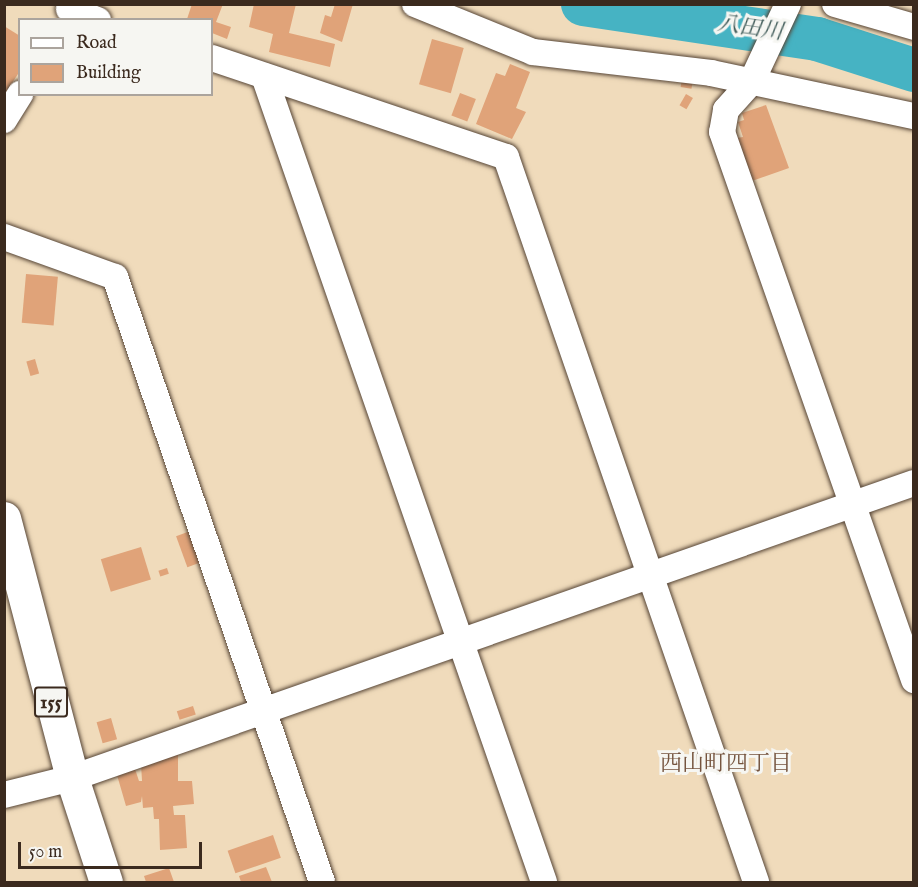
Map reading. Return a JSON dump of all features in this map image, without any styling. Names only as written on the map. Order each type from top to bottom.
[{"type":"highway","name":"155","points":[[4,518],[72,778],[106,882]]},
{"type":"street","points":[[415,4],[533,52],[753,78],[914,116]]},
{"type":"street","points":[[788,4],[753,78],[726,110],[722,132],[914,680]]},
{"type":"street","points":[[835,4],[914,27]]},
{"type":"street","points":[[68,11],[91,18]]},
{"type":"street","points":[[213,58],[506,157],[756,882]]},
{"type":"street","points":[[264,76],[544,882]]},
{"type":"street","points":[[4,120],[19,96]]},
{"type":"street","points":[[4,237],[115,277],[322,882]]},
{"type":"street","points":[[4,795],[72,778],[262,709],[914,483]]},
{"type":"building","points":[[192,4],[223,4],[216,22],[231,27],[227,39],[213,33],[213,18],[187,18]]},
{"type":"building","points":[[254,4],[296,4],[289,33],[335,44],[330,67],[269,52],[273,34],[249,27]]},
{"type":"building","points":[[335,4],[353,4],[342,42],[320,33],[325,15],[331,17]]},
{"type":"building","points":[[4,26],[18,35],[18,74],[4,95]]},
{"type":"building","points":[[432,39],[464,48],[451,93],[419,84]]},
{"type":"building","points":[[510,64],[530,72],[516,108],[526,112],[512,139],[476,124],[496,73],[505,76]]},
{"type":"building","points":[[682,79],[693,81],[691,89],[681,87]]},
{"type":"building","points":[[460,93],[476,99],[467,121],[451,115]]},
{"type":"building","points":[[686,94],[693,98],[686,109],[680,105]]},
{"type":"building","points":[[766,105],[789,168],[752,181],[737,138],[743,137],[738,122],[744,120],[742,113]]},
{"type":"building","points":[[26,274],[58,277],[54,326],[22,323]]},
{"type":"building","points":[[35,359],[39,373],[30,376],[26,361]]},
{"type":"building","points":[[193,530],[204,561],[187,567],[176,536]]},
{"type":"building","points":[[141,547],[151,580],[111,592],[101,559]]},
{"type":"building","points":[[167,568],[169,574],[160,576],[158,571]]},
{"type":"building","points":[[193,706],[196,715],[180,720],[177,711]]},
{"type":"building","points":[[111,718],[117,739],[103,743],[97,722]]},
{"type":"building","points":[[178,751],[178,781],[192,781],[194,804],[173,806],[174,815],[185,815],[187,848],[160,850],[159,819],[154,819],[153,807],[143,808],[142,796],[141,802],[126,806],[117,775],[135,769],[139,781],[142,781],[141,764]]},
{"type":"building","points":[[273,835],[281,858],[235,873],[228,851]]},
{"type":"building","points":[[266,867],[272,882],[241,882],[239,876]]},
{"type":"building","points":[[169,868],[174,882],[146,882],[144,876]]},
{"type":"waterway","name":"八田川","points":[[583,4],[817,39],[914,70]]},
{"type":"district","name":"西山町四丁目","points":[[726,765]]}]
